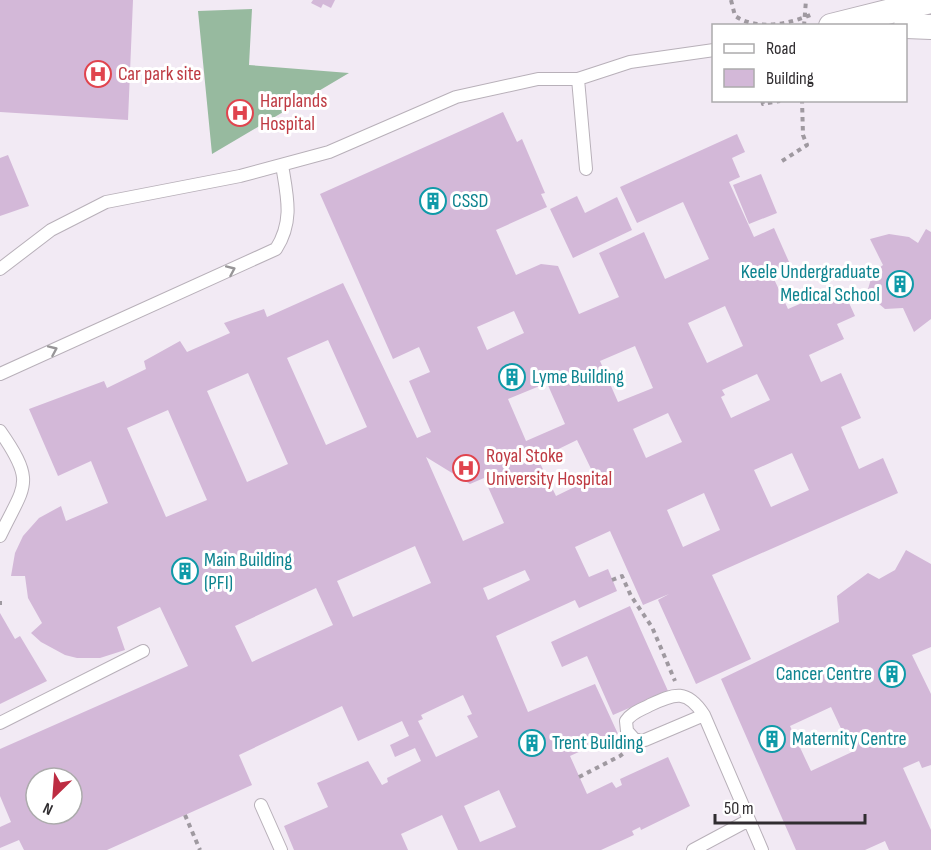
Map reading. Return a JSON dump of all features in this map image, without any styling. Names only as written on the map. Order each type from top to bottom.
[{"type":"street","points":[[833,20],[931,1]]},
{"type":"street","points":[[833,20],[880,24]]},
{"type":"street","points":[[907,26],[931,27]]},
{"type":"lane","points":[[0,269],[51,230],[106,202],[282,165],[329,152],[456,97],[538,79],[578,79],[630,62],[712,50]]},
{"type":"lane","points":[[578,79],[586,169]]},
{"type":"lane","points":[[0,374],[276,249],[286,234],[289,209],[282,165]]},
{"type":"lane","points":[[0,431],[11,447],[24,478],[20,501],[0,536]]},
{"type":"lane","points":[[0,723],[143,651]]},
{"type":"lane","points":[[704,715],[645,740],[635,740],[627,731],[626,721],[630,714],[671,695],[682,695],[691,700],[704,715],[762,850]]},
{"type":"lane","points":[[261,805],[281,850]]},
{"type":"lane","points":[[693,850],[749,820]]},
{"type":"path","points":[[731,0],[735,16],[747,24],[833,20]]},
{"type":"path","points":[[804,24],[806,0]]},
{"type":"path","points":[[782,161],[807,145],[803,135],[802,102]]},
{"type":"path","points":[[612,580],[622,576],[631,596],[652,627],[682,695]]},
{"type":"path","points":[[579,777],[620,756],[635,740]]},
{"type":"path","points":[[184,815],[200,850]]},
{"type":"green space","points":[[252,9],[249,65],[349,73],[212,154],[198,11]]},
{"type":"building","points":[[0,0],[133,0],[128,120],[0,112]]},
{"type":"building","points":[[313,0],[335,0],[331,8],[323,4],[321,8],[311,3]]},
{"type":"building","points":[[503,112],[517,142],[522,139],[545,193],[541,194],[547,207],[496,230],[516,275],[541,264],[558,266],[579,314],[619,297],[599,253],[644,232],[665,279],[709,259],[683,202],[637,223],[620,187],[737,134],[745,152],[732,158],[740,177],[729,182],[754,237],[774,228],[793,271],[774,279],[788,309],[825,293],[829,301],[845,294],[855,316],[837,324],[844,339],[809,355],[821,382],[841,373],[861,418],[841,427],[859,469],[883,458],[898,493],[712,575],[751,659],[696,684],[658,600],[669,594],[643,605],[610,531],[575,547],[589,577],[608,569],[617,591],[579,608],[575,600],[496,636],[528,712],[595,684],[618,734],[570,756],[587,794],[612,782],[616,788],[622,785],[620,779],[668,757],[690,806],[641,830],[640,827],[632,831],[634,835],[601,850],[458,850],[442,815],[401,834],[408,850],[294,850],[284,826],[328,807],[317,783],[368,761],[382,785],[388,782],[387,778],[421,761],[415,748],[395,757],[390,745],[409,736],[402,721],[358,741],[342,706],[239,755],[252,785],[107,850],[24,850],[19,840],[0,848],[0,827],[11,822],[0,796],[0,749],[188,666],[160,607],[117,627],[125,650],[100,658],[77,658],[65,655],[41,642],[31,633],[42,623],[28,598],[25,576],[11,576],[15,553],[23,536],[39,518],[61,506],[66,521],[108,503],[91,461],[58,476],[29,409],[104,381],[107,388],[146,369],[144,361],[180,341],[187,352],[230,333],[224,323],[264,309],[267,317],[343,283],[417,438],[431,432],[409,381],[430,372],[419,347],[393,359],[320,194]],"holes":[[[725,306],[743,346],[707,363],[688,323]],[[514,311],[524,333],[487,350],[477,327]],[[328,340],[367,427],[326,445],[287,358]],[[635,346],[653,388],[618,402],[600,361]],[[248,373],[288,464],[247,482],[207,391]],[[757,374],[770,400],[731,418],[721,397],[725,395],[722,390]],[[547,383],[565,424],[526,441],[508,399]],[[168,410],[207,500],[166,517],[127,428]],[[668,413],[682,442],[646,458],[633,429]],[[577,440],[595,477],[556,496],[538,459]],[[792,453],[809,490],[771,507],[754,470]],[[426,457],[470,484],[484,478],[504,523],[463,541]],[[704,493],[720,530],[683,547],[667,510]],[[415,546],[431,583],[353,617],[337,581]],[[525,570],[530,580],[488,600],[483,588]],[[316,588],[333,625],[252,662],[235,626]],[[463,695],[472,714],[467,716],[478,737],[436,757],[418,721],[423,719],[421,715]],[[499,790],[516,827],[480,842],[464,806]]]},
{"type":"building","points":[[8,155],[29,206],[0,216],[0,158]]},
{"type":"building","points":[[761,174],[777,213],[749,224],[733,185]]},
{"type":"building","points":[[577,196],[585,213],[617,197],[632,230],[573,258],[550,209]]},
{"type":"building","name":"Keele Undergraduate Medical School","points":[[926,229],[931,232],[931,319],[914,332],[903,308],[885,309],[871,297],[868,289],[871,279],[874,272],[883,265],[870,239],[889,234],[909,237],[918,243]]},
{"type":"building","name":"Maternity Centre","points":[[906,550],[931,564],[931,647],[912,655],[931,694],[931,765],[922,768],[919,761],[903,768],[931,830],[931,850],[889,850],[885,841],[865,850],[796,850],[721,679],[839,622],[837,596],[868,573],[879,579],[895,570]],"holes":[[[831,707],[852,752],[811,771],[790,726]]]},
{"type":"building","points":[[630,606],[668,691],[613,715],[587,656],[562,667],[551,642]]},
{"type":"building","points":[[0,613],[15,639],[20,636],[47,681],[0,704]]},
{"type":"place","name":"Car park site","points":[[98,74]]},
{"type":"place","name":"Harplands Hospital","points":[[240,113]]},
{"type":"place","name":"CSSD","points":[[433,201]]},
{"type":"place","name":"Keele Undergraduate Medical School","points":[[900,284]]},
{"type":"place","name":"Lyme Building","points":[[512,377]]},
{"type":"place","name":"Royal Stoke University Hospital","points":[[466,468]]},
{"type":"place","name":"Main Building (PFI)","points":[[185,571]]},
{"type":"place","name":"Cancer Centre","points":[[892,674]]},
{"type":"place","name":"Maternity Centre","points":[[772,739]]},
{"type":"place","name":"Trent Building","points":[[532,743]]}]
